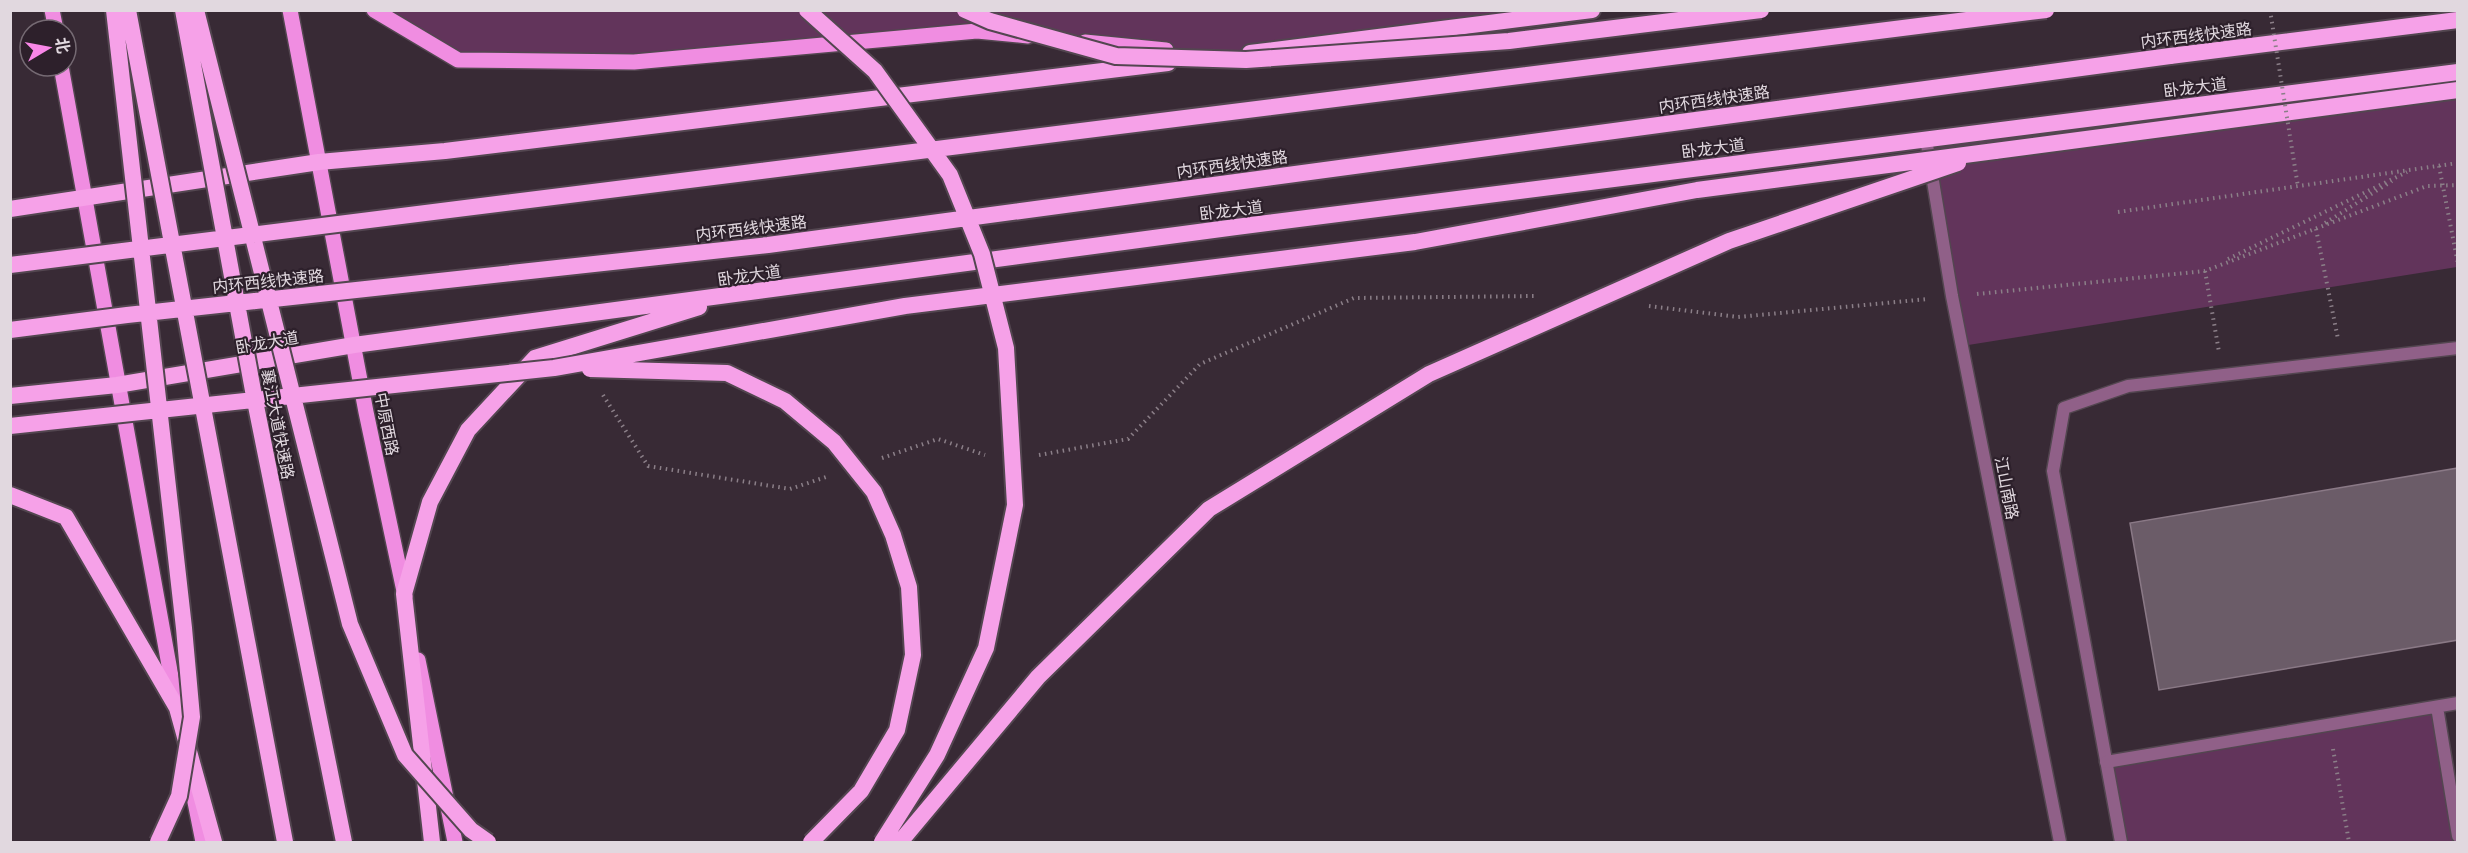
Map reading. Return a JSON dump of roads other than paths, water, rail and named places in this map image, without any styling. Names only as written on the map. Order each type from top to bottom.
[{"type":"highway","points":[[114,10],[184,628],[192,717],[178,796],[158,843]]},
{"type":"highway","points":[[128,10],[285,843]]},
{"type":"highway","name":"襄江大道快速路","points":[[183,10],[254,396],[344,843]]},
{"type":"highway","points":[[196,10],[350,624],[405,756],[471,830],[488,843]]},
{"type":"highway","points":[[807,10],[874,71],[950,175],[982,254],[1006,348],[1015,506],[986,648],[937,755],[882,843]]},
{"type":"highway","points":[[965,10],[990,21],[1116,56],[1246,60],[1509,41],[1761,10]]},
{"type":"highway","points":[[10,209],[319,162],[445,151],[1592,10]]},
{"type":"highway","points":[[10,265],[2046,10]]},
{"type":"highway","name":"内环西线快速路","points":[[10,330],[139,313],[768,245],[2158,58],[2457,20]]},
{"type":"highway","name":"卧龙大道","points":[[10,396],[117,385],[354,345],[1224,228],[2457,72]]},
{"type":"highway","points":[[10,426],[554,368],[904,306],[1415,242],[1697,190],[2457,90]]},
{"type":"highway","points":[[900,843],[1038,677],[1209,510],[1429,374],[1730,241],[1995,151]]},
{"type":"highway","points":[[432,843],[404,594],[430,502],[468,430],[535,358],[743,294]]},
{"type":"highway","points":[[554,368],[727,373],[785,401],[834,442],[874,492],[893,535],[909,587],[913,655],[897,730],[861,791],[811,843]]},
{"type":"highway","points":[[10,495],[66,517],[177,708],[214,843]]},
{"type":"main road","name":"中原西路","points":[[290,10],[366,412],[455,843]]},
{"type":"main road","points":[[374,10],[458,60],[634,62],[977,31],[1222,56]]},
{"type":"main road","points":[[63,78],[117,385],[203,843]]},
{"type":"street","name":"江山南路","points":[[1926,139],[1947,267],[2060,843]]},
{"type":"street","points":[[2121,843],[2053,471],[2064,408],[2128,386],[2457,348]]},
{"type":"street","points":[[2106,762],[2457,704]]},
{"type":"street","points":[[2437,707],[2457,836]]}]
